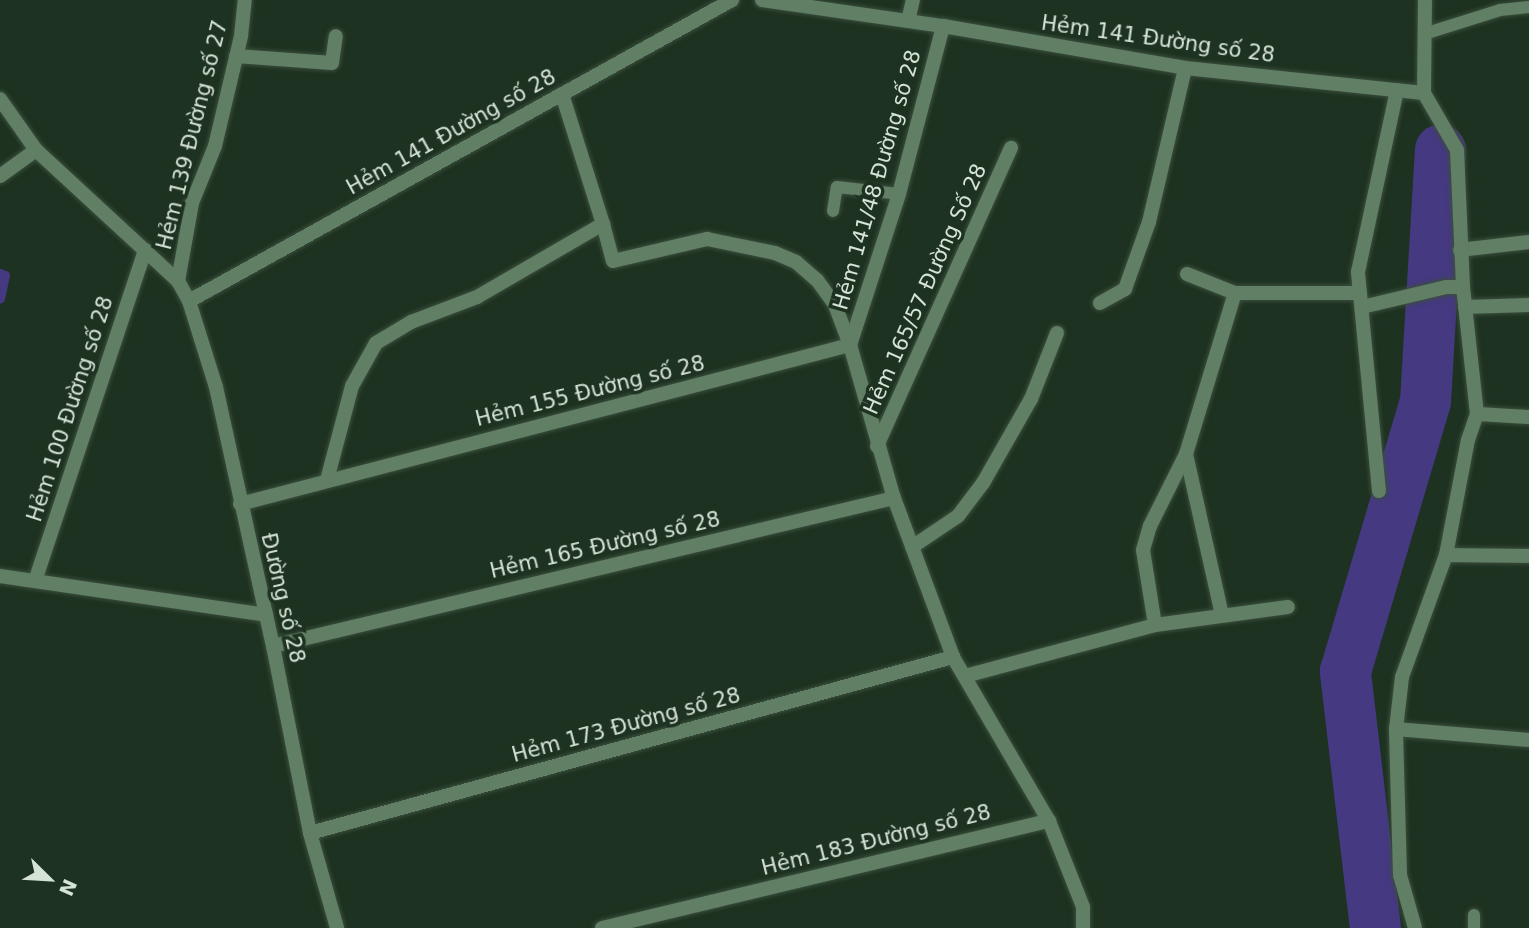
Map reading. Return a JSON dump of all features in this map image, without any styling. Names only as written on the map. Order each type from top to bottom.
[{"type":"street","name":"Hẻm 139 Đường số 27","points":[[178,281],[192,203],[215,146],[246,0]]},
{"type":"street","name":"Hẻm 141 Đường số 28","points":[[189,301],[732,0]]},
{"type":"street","name":"Hẻm 141 Đường số 28","points":[[762,0],[943,26],[1185,68],[1424,93]]},
{"type":"street","points":[[908,21],[913,0]]},
{"type":"street","points":[[1415,928],[1400,875],[1395,729],[1402,677],[1446,555],[1468,440],[1477,414],[1462,287],[1457,150],[1424,93],[1424,0]]},
{"type":"street","name":"Hẻm 141/48 Đường số 28","points":[[850,345],[899,194],[943,26]]},
{"type":"street","points":[[236,56],[332,63],[336,36]]},
{"type":"street","points":[[1100,303],[1125,289],[1129,278],[1149,222],[1185,68]]},
{"type":"street","points":[[1379,491],[1358,272],[1397,90]]},
{"type":"street","points":[[562,94],[613,261],[707,239],[775,253],[796,262],[817,280],[835,305],[850,345],[894,498],[953,657],[1049,821],[1083,907],[1083,928]]},
{"type":"street","name":"Đường số 28","points":[[0,99],[36,150],[178,281],[189,301],[216,387],[273,646],[310,833],[337,928]]},
{"type":"street","name":"Hẻm 165/57 Đường Số 28","points":[[877,446],[1011,148]]},
{"type":"street","points":[[0,176],[36,150]]},
{"type":"street","points":[[327,480],[352,386],[376,343],[411,322],[477,297],[603,224]]},
{"type":"street","points":[[1460,250],[1529,242]]},
{"type":"street","name":"Hẻm 100 Đường số 28","points":[[35,581],[145,250]]},
{"type":"street","points":[[1186,274],[1235,293],[1361,300],[1462,287]]},
{"type":"street","points":[[1155,625],[1143,550],[1150,526],[1186,454],[1235,293]]},
{"type":"street","points":[[1465,307],[1529,305]]},
{"type":"street","points":[[912,547],[958,516],[983,483],[1031,399],[1057,333]]},
{"type":"street","name":"Hẻm 155 Đường số 28","points":[[240,504],[850,345]]},
{"type":"street","points":[[1477,414],[1529,417]]},
{"type":"street","points":[[1186,454],[1222,615]]},
{"type":"street","name":"Hẻm 165 Đường số 28","points":[[273,646],[894,498]]},
{"type":"street","points":[[1446,555],[1529,556]]},
{"type":"street","points":[[0,576],[266,615]]},
{"type":"street","points":[[965,676],[1155,625],[1288,607]]},
{"type":"street","name":"Hẻm 173 Đường số 28","points":[[310,833],[953,657]]},
{"type":"street","points":[[1395,729],[1529,740]]},
{"type":"street","name":"Hẻm 183 Đường số 28","points":[[602,928],[1049,821]]},
{"type":"lane","points":[[1424,34],[1500,10],[1529,7]]},
{"type":"lane","points":[[833,211],[838,187],[899,194]]},
{"type":"waterway","points":[[1375,928],[1345,671],[1425,401],[1440,149]]},
{"type":"waterway","points":[[0,273],[5,275],[0,298]]}]
